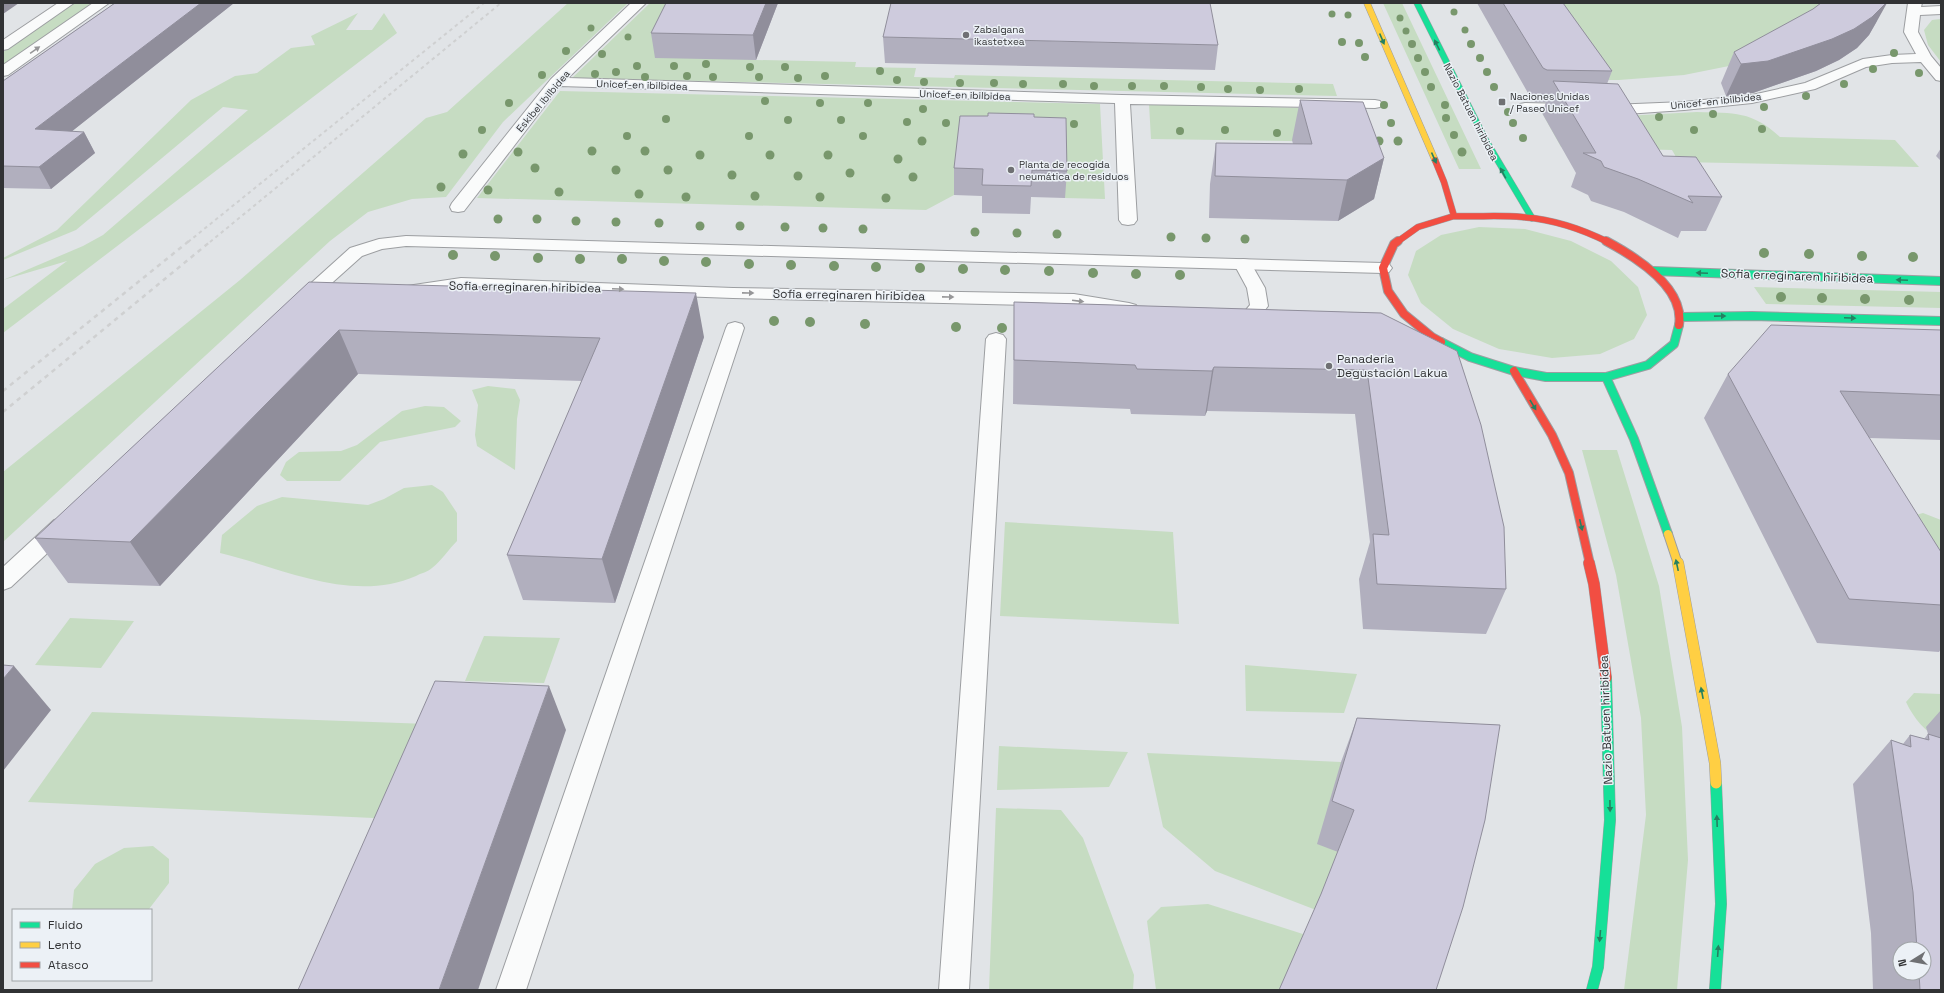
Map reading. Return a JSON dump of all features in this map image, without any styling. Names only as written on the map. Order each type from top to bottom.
[{"type":"main road","points":[[1367,3],[1444,182],[1454,216]]},
{"type":"main road","name":"Nazio Batuen hiribidea","points":[[1417,3],[1460,93],[1500,168],[1532,218]]},
{"type":"main road","points":[[1454,216],[1532,218],[1566,226],[1599,238],[1628,253],[1653,271],[1672,294],[1681,317],[1674,344],[1648,365],[1606,377],[1546,377],[1514,371],[1470,357],[1432,337],[1404,314],[1388,291],[1384,268],[1394,244],[1418,227],[1454,216]]},
{"type":"main road","name":"Sofia erreginaren hiribidea","points":[[1653,271],[1941,281]]},
{"type":"main road","points":[[1681,317],[1752,316],[1941,321]]},
{"type":"main road","name":"Nazio Batuen hiribidea","points":[[1514,371],[1552,435],[1569,473],[1594,584],[1606,673],[1610,820],[1598,967],[1592,990]]},
{"type":"main road","points":[[1606,377],[1634,439],[1677,560],[1715,763],[1721,904],[1715,990]]},
{"type":"street","points":[[3,46],[66,3]]},
{"type":"street","points":[[3,72],[102,3]]},
{"type":"street","name":"Eskibel ibilbidea","points":[[458,207],[556,82],[639,3]]},
{"type":"street","points":[[1941,10],[1915,7],[1911,32],[1925,58],[1941,77]]},
{"type":"street","name":"Unicef-en ibilbidea","points":[[1525,107],[1611,110],[1684,106],[1752,99],[1810,86],[1863,63],[1892,59],[1925,58]]},
{"type":"street","name":"Unicef-en ibilbidea","points":[[556,82],[1122,99],[1375,104]]},
{"type":"street","points":[[1122,99],[1128,220]]},
{"type":"street","points":[[284,316],[327,289],[356,252],[379,244],[406,241],[1384,268]]},
{"type":"street","points":[[1215,325],[1222,326],[1246,322],[1259,306],[1256,288],[1243,264]]},
{"type":"street","name":"Sofia erreginaren hiribidea","points":[[389,296],[416,288],[461,283],[733,293],[1074,300],[1143,312]]},
{"type":"street","points":[[511,990],[735,328]]},
{"type":"street","points":[[954,990],[996,339]]},
{"type":"street","points":[[3,581],[78,510]]},
{"type":"green space","points":[[75,3],[92,3],[3,65],[3,52]]},
{"type":"green space","points":[[568,3],[628,3],[503,122],[446,197],[412,199],[368,212],[330,241],[3,542],[3,472],[240,280],[426,118],[447,112]]},
{"type":"green space","points":[[650,3],[683,3],[756,60],[856,62],[855,67],[916,68],[914,77],[954,78],[955,75],[1333,84],[1337,96],[572,78]]},
{"type":"green space","points":[[1383,3],[1402,3],[1481,169],[1459,169]]},
{"type":"green space","points":[[1533,3],[1830,3],[1739,64],[1684,75],[1619,80],[1585,80]]},
{"type":"green space","points":[[358,13],[346,30],[372,30],[384,13],[397,33],[3,333],[3,309],[67,261],[3,280],[83,246],[103,235],[248,110],[223,107],[76,230],[3,260],[3,258],[57,230],[191,100],[235,76],[257,73],[291,48],[315,45],[311,36]]},
{"type":"green space","points":[[1941,19],[1941,62],[1928,45],[1924,30],[1932,20]]},
{"type":"green space","points":[[560,91],[1100,104],[1105,199],[1065,198],[960,143],[954,195],[926,210],[477,198]]},
{"type":"green space","points":[[1149,104],[1344,109],[1354,142],[1151,139]]},
{"type":"green space","points":[[1697,112],[1732,113],[1742,115],[1760,122],[1780,137],[1895,140],[1919,167],[1679,162],[1672,150],[1561,147],[1542,113],[1624,116]]},
{"type":"green space","points":[[1479,227],[1525,229],[1571,241],[1611,261],[1638,287],[1647,315],[1634,339],[1600,354],[1552,358],[1499,349],[1453,329],[1421,303],[1408,275],[1416,251],[1441,235]]},
{"type":"green space","points":[[1754,287],[1941,292],[1941,308],[1766,304]]},
{"type":"green space","points":[[488,386],[515,389],[520,400],[517,419],[515,470],[477,446],[475,435],[478,405],[472,390]]},
{"type":"green space","points":[[425,406],[444,407],[461,421],[455,427],[380,442],[340,481],[287,481],[280,475],[286,462],[299,452],[341,451],[357,445],[402,411]]},
{"type":"green space","points":[[1582,450],[1617,450],[1659,586],[1682,727],[1688,860],[1677,990],[1624,990],[1646,815],[1641,718],[1616,575]]},
{"type":"green space","points":[[432,485],[443,492],[457,513],[457,541],[429,571],[392,584],[367,586],[342,585],[318,581],[220,553],[222,535],[257,506],[282,497],[368,505],[384,499],[404,488]]},
{"type":"green space","points":[[1923,513],[1941,520],[1941,586],[1901,519]]},
{"type":"green space","points":[[1005,522],[1173,532],[1179,624],[1000,616]]},
{"type":"green space","points":[[70,618],[134,621],[101,668],[35,665]]},
{"type":"green space","points":[[484,636],[560,638],[544,683],[465,681]]},
{"type":"green space","points":[[1245,665],[1357,674],[1344,713],[1246,711]]},
{"type":"green space","points":[[1914,693],[1941,694],[1941,741],[1920,724],[1909,708],[1906,702]]},
{"type":"green space","points":[[92,712],[456,725],[417,820],[28,802]]},
{"type":"green space","points":[[999,746],[1128,752],[1109,787],[997,790]]},
{"type":"green space","points":[[1147,753],[1341,762],[1338,852],[1316,910],[1215,871],[1163,827]]},
{"type":"green space","points":[[996,808],[1061,810],[1083,838],[1134,975],[1133,990],[989,990]]},
{"type":"green space","points":[[153,846],[169,859],[169,883],[149,909],[72,909],[74,890],[95,864],[124,848]]},
{"type":"green space","points":[[1208,904],[1306,935],[1281,990],[1156,990],[1147,921],[1161,907]]},
{"type":"building","points":[[115,3],[201,3],[35,129],[84,132],[39,167],[3,166],[3,81]]},
{"type":"building","points":[[666,3],[766,3],[753,35],[651,33]]},
{"type":"building","points":[[891,3],[1210,3],[1218,45],[883,37]]},
{"type":"building","points":[[1503,3],[1563,3],[1612,71],[1547,70],[1543,68]]},
{"type":"building","points":[[1821,3],[1886,3],[1872,17],[1854,29],[1832,39],[1768,61],[1741,64],[1734,52],[1813,9]]},
{"type":"building","points":[[1553,81],[1618,84],[1663,156],[1696,157],[1722,197],[1688,196],[1693,203],[1638,179],[1604,167],[1601,161],[1583,153],[1596,153]]},
{"type":"building","points":[[1300,100],[1363,102],[1384,158],[1347,180],[1215,176],[1216,143],[1312,144]]},
{"type":"building","points":[[988,113],[1034,114],[1034,117],[1066,118],[1067,171],[1032,170],[1031,186],[982,185],[983,169],[954,168],[960,116],[988,116]]},
{"type":"building","points":[[309,282],[696,293],[602,559],[507,555],[600,338],[339,330],[130,542],[35,538]]},
{"type":"building","points":[[1014,302],[1381,313],[1457,351],[1481,425],[1504,527],[1506,589],[1377,584],[1373,534],[1389,535],[1367,370],[1214,367],[1212,371],[1137,369],[1135,365],[1014,360]]},
{"type":"building","points":[[1771,325],[1941,330],[1941,395],[1840,391],[1941,552],[1941,605],[1849,599],[1728,374]]},
{"type":"building","points":[[3,665],[14,666],[3,679]]},
{"type":"building","points":[[435,681],[549,686],[439,990],[298,990]]},
{"type":"building","points":[[1357,718],[1500,725],[1485,820],[1463,907],[1436,990],[1279,990],[1321,894],[1354,810],[1332,801]]},
{"type":"building","points":[[1928,734],[1941,738],[1941,990],[1920,990],[1919,981],[1932,981],[1932,941],[1916,941],[1913,892],[1891,740],[1911,747],[1910,735],[1929,740]]},
{"type":"railway","points":[[188,242],[484,3]]},
{"type":"railway","points":[[210,242],[501,3]]},
{"type":"railway","points":[[3,391],[189,241]]},
{"type":"railway","points":[[3,412],[211,241]]},
{"type":"traffic: fast","points":[[1417,3],[1485,139],[1532,218]]},
{"type":"traffic: fast","points":[[1653,271],[1941,281]]},
{"type":"traffic: fast","points":[[1681,317],[1752,316],[1941,321]]},
{"type":"traffic: fast","points":[[1441,342],[1470,357],[1514,371],[1546,377],[1606,377],[1648,365],[1674,344],[1679,325]]},
{"type":"traffic: fast","points":[[1606,377],[1634,439],[1668,534]]},
{"type":"traffic: fast","points":[[1592,990],[1598,967],[1610,820],[1606,678]]},
{"type":"traffic: fast","points":[[1715,990],[1721,904],[1716,783]]},
{"type":"traffic: slow","points":[[1367,3],[1435,160]]},
{"type":"traffic: slow","points":[[1668,534],[1677,560],[1715,763],[1716,783]]},
{"type":"traffic: jam","points":[[1435,160],[1444,182],[1454,216]]},
{"type":"traffic: jam","points":[[1454,216],[1505,216],[1533,218],[1569,227],[1605,240],[1637,259],[1664,284],[1674,299],[1680,314],[1679,325]]},
{"type":"traffic: jam","points":[[1441,342],[1432,337],[1404,314],[1388,291],[1383,268],[1394,244],[1418,227],[1454,216]]},
{"type":"traffic: jam","points":[[1514,371],[1552,435],[1569,473],[1594,584],[1606,678]]},
{"type":"place","name":"Zabalgana ikastetxea","points":[[966,35]]},
{"type":"place","name":"Naciones Unidas / Paseo Unicef","points":[[1502,102]]},
{"type":"place","name":"Planta de recogida neumática de residuos","points":[[1011,170]]},
{"type":"place","name":"Panaderia Degustación Lakua","points":[[1329,366]]}]
